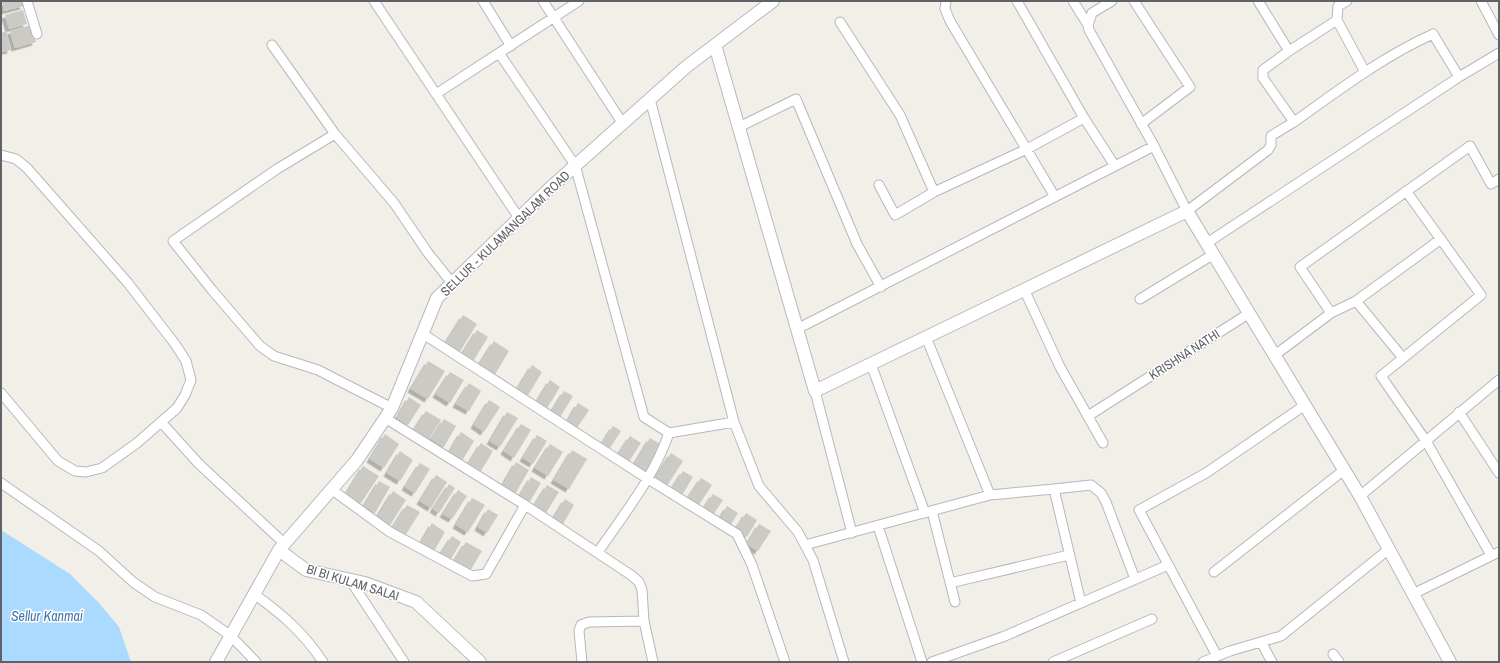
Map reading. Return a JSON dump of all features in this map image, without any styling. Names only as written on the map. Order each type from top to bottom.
[{"type":"street","points":[[27,1],[37,34]]},
{"type":"street","points":[[374,1],[519,218]]},
{"type":"street","points":[[484,1],[511,46]]},
{"type":"street","points":[[543,1],[623,124]]},
{"type":"street","points":[[436,94],[579,1]]},
{"type":"street","name":"SELLUR - KULAMANGALAM ROAD","points":[[216,662],[282,547],[357,460],[392,408],[437,298],[575,166],[686,67],[773,1]]},
{"type":"street","points":[[946,1],[945,9],[950,21],[1055,198]]},
{"type":"street","points":[[1017,1],[1084,118],[1115,166]]},
{"type":"street","points":[[1072,1],[1088,26],[1142,124],[1187,211],[1214,254],[1248,314],[1275,355],[1360,496],[1450,662]]},
{"type":"street","points":[[1088,26],[1092,13],[1112,1]]},
{"type":"street","points":[[1134,1],[1190,87],[1142,124]]},
{"type":"street","points":[[1258,1],[1289,51]]},
{"type":"street","points":[[1347,1],[1336,3],[1337,20],[1365,72]]},
{"type":"street","points":[[1481,1],[1499,35]]},
{"type":"street","points":[[1294,122],[1263,78],[1263,70],[1268,65],[1337,20]]},
{"type":"street","points":[[840,22],[900,115],[934,192]]},
{"type":"street","points":[[815,391],[1187,211],[1268,150],[1271,145],[1271,136],[1294,122],[1365,72],[1432,34],[1459,77]]},
{"type":"street","points":[[272,45],[334,134],[394,202],[428,253],[452,283]]},
{"type":"street","points":[[715,45],[798,329],[852,533]]},
{"type":"street","points":[[1207,243],[1459,77],[1499,53]]},
{"type":"street","points":[[499,54],[575,166],[644,417],[670,433],[734,422]]},
{"type":"street","points":[[650,99],[734,422],[759,486],[798,532],[813,560],[844,662]]},
{"type":"street","points":[[739,127],[796,100],[856,244],[881,287]]},
{"type":"street","points":[[879,185],[895,215],[934,192],[1027,149],[1084,118]]},
{"type":"street","points":[[334,134],[277,169],[173,240],[212,290],[260,346],[274,356],[318,370],[392,408]]},
{"type":"street","points":[[798,329],[1154,146]]},
{"type":"street","points":[[1331,313],[1300,267],[1470,146],[1491,184],[1499,179]]},
{"type":"street","points":[[1,155],[16,159],[38,179],[128,283],[186,361],[190,380],[185,394],[176,408],[161,422],[137,443],[102,468],[86,472],[75,471],[58,461],[1,393]]},
{"type":"street","points":[[1406,191],[1481,295],[1381,376],[1426,441],[1495,554],[1413,594]]},
{"type":"street","points":[[1275,355],[1331,313],[1356,301],[1441,239]]},
{"type":"street","points":[[1140,299],[1214,254]]},
{"type":"street","points":[[1024,289],[1060,367],[1103,443]]},
{"type":"street","points":[[1356,301],[1403,358]]},
{"type":"street","name":"KRISHNA NATHI","points":[[1088,416],[1248,314]]},
{"type":"street","points":[[423,334],[648,479],[737,534],[752,565],[785,662]]},
{"type":"street","points":[[926,337],[990,495]]},
{"type":"street","points":[[871,364],[929,512],[955,602]]},
{"type":"street","points":[[1360,496],[1499,380]]},
{"type":"street","points":[[1217,656],[1139,510],[1206,473],[1305,405]]},
{"type":"street","points":[[1459,412],[1499,473]]},
{"type":"street","points":[[385,418],[598,552],[639,582],[642,590],[644,621],[653,662]]},
{"type":"street","points":[[161,422],[199,464],[226,487],[282,547]]},
{"type":"street","points":[[598,552],[648,479],[664,450],[670,433]]},
{"type":"street","points":[[1214,572],[1344,470]]},
{"type":"street","points":[[1,483],[99,551],[134,582],[155,597],[201,615],[231,636],[256,662]]},
{"type":"street","points":[[805,545],[990,495],[1091,485],[1101,493],[1106,502],[1135,579]]},
{"type":"street","points":[[331,489],[390,532],[472,576],[486,574],[525,505]]},
{"type":"street","points":[[1054,489],[1080,603]]},
{"type":"street","points":[[878,526],[922,662]]},
{"type":"street","name":"BI BI KULAM SALAI","points":[[282,547],[306,570],[365,583],[416,602],[480,662]]},
{"type":"street","points":[[1203,662],[1217,656],[1281,636],[1389,549]]},
{"type":"street","points":[[950,583],[1069,555]]},
{"type":"street","points":[[932,662],[1005,636],[1168,565]]},
{"type":"street","points":[[350,580],[404,662]]},
{"type":"street","points":[[254,594],[285,617],[310,644],[323,662]]},
{"type":"street","points":[[1053,662],[1152,619]]},
{"type":"street","points":[[582,662],[579,631],[581,625],[589,622],[644,621]]},
{"type":"street","points":[[1261,642],[1272,662]]},
{"type":"water","name":"Sellur Kanmai","points":[[1,530],[70,574],[99,603],[119,627],[131,662],[1,662]]},
{"type":"building","points":[[2,1],[22,1],[24,6],[4,11]]},
{"type":"building","points":[[23,10],[27,24],[9,29],[5,15]]},
{"type":"building","points":[[31,25],[36,42],[15,48],[10,31]]},
{"type":"building","points":[[6,31],[11,50],[1,52],[1,33]]},
{"type":"building","points":[[463,315],[477,324],[459,353],[445,344]]},
{"type":"building","points":[[477,330],[488,337],[472,363],[461,356]]},
{"type":"building","points":[[494,341],[509,351],[494,376],[478,366]]},
{"type":"building","points":[[428,361],[445,371],[428,399],[411,389]]},
{"type":"building","points":[[532,365],[542,372],[527,397],[516,391]]},
{"type":"building","points":[[450,372],[464,380],[450,403],[436,394]]},
{"type":"building","points":[[550,380],[560,387],[546,410],[536,403]]},
{"type":"building","points":[[469,383],[481,391],[469,411],[456,404]]},
{"type":"building","points":[[564,391],[573,396],[559,419],[550,414]]},
{"type":"building","points":[[409,397],[421,405],[408,425],[397,418]]},
{"type":"building","points":[[489,400],[500,407],[484,432],[474,425]]},
{"type":"building","points":[[578,403],[589,410],[577,428],[567,422]]},
{"type":"building","points":[[426,411],[441,420],[429,439],[414,430]]},
{"type":"building","points":[[507,412],[518,418],[500,447],[490,441]]},
{"type":"building","points":[[444,419],[456,426],[444,447],[431,439]]},
{"type":"building","points":[[521,424],[531,430],[514,458],[504,451]]},
{"type":"building","points":[[613,426],[621,431],[608,451],[600,446]]},
{"type":"building","points":[[461,432],[474,441],[462,461],[449,453]]},
{"type":"building","points":[[385,434],[399,444],[384,468],[370,459]]},
{"type":"building","points":[[537,435],[547,441],[533,464],[523,458]]},
{"type":"building","points":[[630,436],[641,443],[628,463],[617,456]]},
{"type":"building","points":[[650,438],[662,445],[645,474],[633,466]]},
{"type":"building","points":[[481,443],[493,451],[481,471],[468,464]]},
{"type":"building","points":[[550,444],[563,452],[548,476],[535,468]]},
{"type":"building","points":[[572,450],[587,459],[569,489],[554,480]]},
{"type":"building","points":[[400,451],[413,460],[400,481],[387,473]]},
{"type":"building","points":[[671,453],[683,461],[667,486],[655,479]]},
{"type":"building","points":[[516,462],[529,470],[515,494],[502,486]]},
{"type":"building","points":[[420,463],[430,469],[415,493],[405,487]]},
{"type":"building","points":[[363,466],[379,476],[361,503],[346,494]]},
{"type":"building","points":[[683,471],[693,477],[681,497],[670,491]]},
{"type":"building","points":[[436,475],[447,482],[431,508],[420,501]]},
{"type":"building","points":[[531,477],[541,483],[529,503],[519,497]]},
{"type":"building","points":[[701,478],[712,485],[697,508],[686,501]]},
{"type":"building","points":[[379,481],[390,487],[375,513],[364,506]]},
{"type":"building","points":[[449,484],[455,488],[439,513],[433,509]]},
{"type":"building","points":[[547,485],[559,492],[546,513],[534,506]]},
{"type":"building","points":[[458,490],[467,496],[452,519],[443,514]]},
{"type":"building","points":[[393,491],[406,500],[390,525],[377,517]]},
{"type":"building","points":[[713,494],[723,500],[713,515],[703,509]]},
{"type":"building","points":[[472,498],[485,505],[468,532],[456,525]]},
{"type":"building","points":[[565,499],[574,505],[563,524],[553,519]]},
{"type":"building","points":[[407,505],[420,512],[405,536],[392,528]]},
{"type":"building","points":[[727,506],[738,513],[730,526],[719,520]]},
{"type":"building","points":[[488,509],[498,515],[487,533],[478,527]]},
{"type":"building","points":[[746,513],[757,520],[747,537],[735,530]]},
{"type":"building","points":[[432,523],[445,532],[434,551],[421,543]]},
{"type":"building","points":[[759,524],[771,531],[758,551],[747,544]]},
{"type":"building","points":[[452,536],[461,542],[451,559],[441,553]]},
{"type":"building","points":[[466,542],[482,551],[470,571],[454,561]]}]
